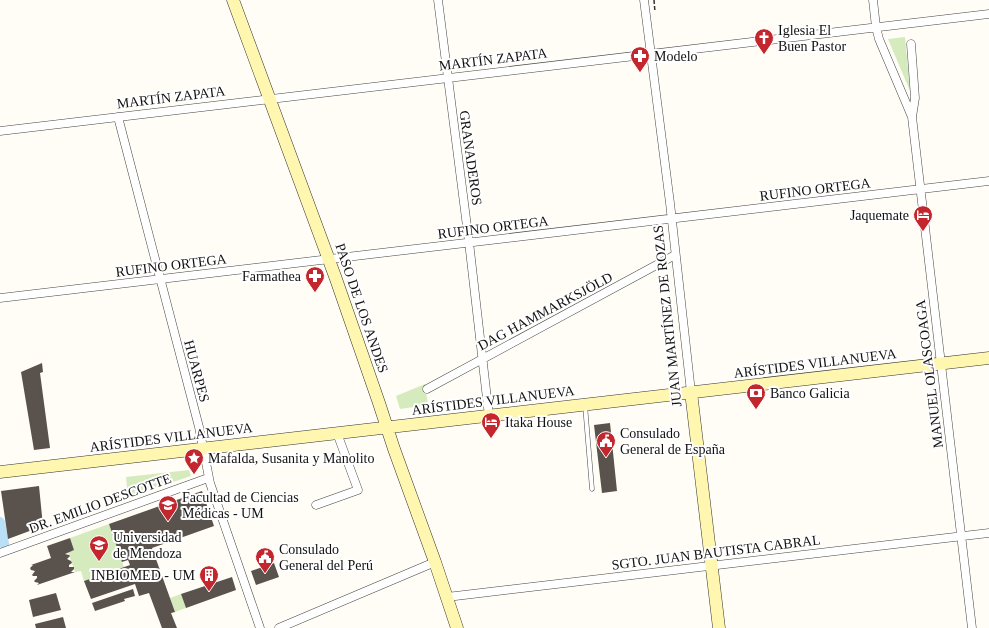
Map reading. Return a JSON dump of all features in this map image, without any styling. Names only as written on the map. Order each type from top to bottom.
[{"type":"main road","name":"PASO DE LOS ANDES","points":[[233,0],[328,259],[457,628]]},
{"type":"main road","name":"ARÍSTIDES VILLANUEVA","points":[[0,472],[989,358]]},
{"type":"main road","name":"JUAN MARTÍNEZ DE ROZAS","points":[[691,392],[719,628]]},
{"type":"street","name":"GRANADEROS","points":[[438,0],[490,416]]},
{"type":"street","name":"JUAN MARTÍNEZ DE ROZAS","points":[[644,0],[691,392]]},
{"type":"street","name":"MANUEL OLASCOAGA","points":[[873,0],[876,27],[881,45],[912,117],[972,628]]},
{"type":"street","name":"MARTÍN ZAPATA","points":[[0,131],[989,14]]},
{"type":"street","name":"MANUEL OLASCOAGA","points":[[911,44],[916,98],[912,117]]},
{"type":"street","name":"HUARPES","points":[[118,117],[199,427],[208,478],[260,628]]},
{"type":"street","name":"RUFINO ORTEGA","points":[[0,298],[989,181]]},
{"type":"street","name":"DAG HAMMARKSJÖLD","points":[[427,389],[675,255]]},
{"type":"street","points":[[316,506],[358,490],[337,433]]},
{"type":"street","name":"DR. EMILIO DESCOTTE","points":[[0,552],[208,478]]},
{"type":"street","name":"SGTO. JUAN BAUTISTA CABRAL","points":[[447,597],[989,533]]},
{"type":"street","points":[[279,628],[435,562]]},
{"type":"lane","points":[[585,405],[592,489]]},
{"type":"green space","points":[[905,37],[910,91],[888,39]]},
{"type":"green space","points":[[425,384],[428,405],[400,409],[396,396]]},
{"type":"green space","points":[[189,470],[191,476],[128,497],[126,477]]},
{"type":"green space","points":[[109,524],[124,567],[84,581],[81,571],[75,572],[68,552],[74,550],[70,538]]},
{"type":"green space","points":[[181,594],[186,608],[175,612],[170,598]]},
{"type":"building","points":[[42,363],[43,372],[40,373],[50,448],[34,450],[21,372]]},
{"type":"building","name":"Consulado General de España","points":[[610,423],[617,491],[602,493],[594,425]]},
{"type":"building","points":[[39,486],[43,526],[8,539],[1,491]]},
{"type":"building","points":[[202,491],[214,526],[152,548],[175,612],[171,613],[177,628],[162,628],[149,593],[139,596],[135,584],[91,599],[84,581],[130,565],[128,560],[122,562],[109,524]]},
{"type":"building","points":[[70,538],[74,550],[65,554],[70,556],[67,559],[72,563],[69,567],[74,567],[71,572],[75,572],[37,585],[39,583],[34,581],[37,576],[32,575],[35,571],[31,570],[30,568],[33,565],[31,565],[51,558],[47,546]]},
{"type":"building","name":"Consulado General del Perú","points":[[274,563],[279,577],[256,585],[251,571]]},
{"type":"building","name":"INBIOMED - UM","points":[[232,577],[236,590],[186,608],[181,594]]},
{"type":"building","points":[[133,589],[135,596],[95,611],[92,603]]},
{"type":"building","points":[[56,593],[61,610],[33,617],[29,600]]},
{"type":"building","points":[[63,617],[66,628],[36,628],[35,624]]},
{"type":"waterway","points":[[0,522],[4,544]]},
{"type":"place","name":"Iglesia El Buen Pastor","points":[[764,55]]},
{"type":"place","name":"Modelo","points":[[640,73]]},
{"type":"place","name":"Jaquemate","points":[[923,232]]},
{"type":"place","name":"Farmathea","points":[[315,293]]},
{"type":"place","name":"Banco Galicia","points":[[756,410]]},
{"type":"place","name":"Itaka House","points":[[491,439]]},
{"type":"place","name":"Consulado General de España","points":[[606,458]]},
{"type":"place","name":"Mafalda, Susanita y Manolito","points":[[194,475]]},
{"type":"place","name":"Facultad de Ciencias Médicas - UM","points":[[168,522]]},
{"type":"place","name":"Universidad de Mendoza","points":[[99,562]]},
{"type":"place","name":"Consulado General del Perú","points":[[265,574]]},
{"type":"place","name":"INBIOMED - UM","points":[[209,592]]}]
